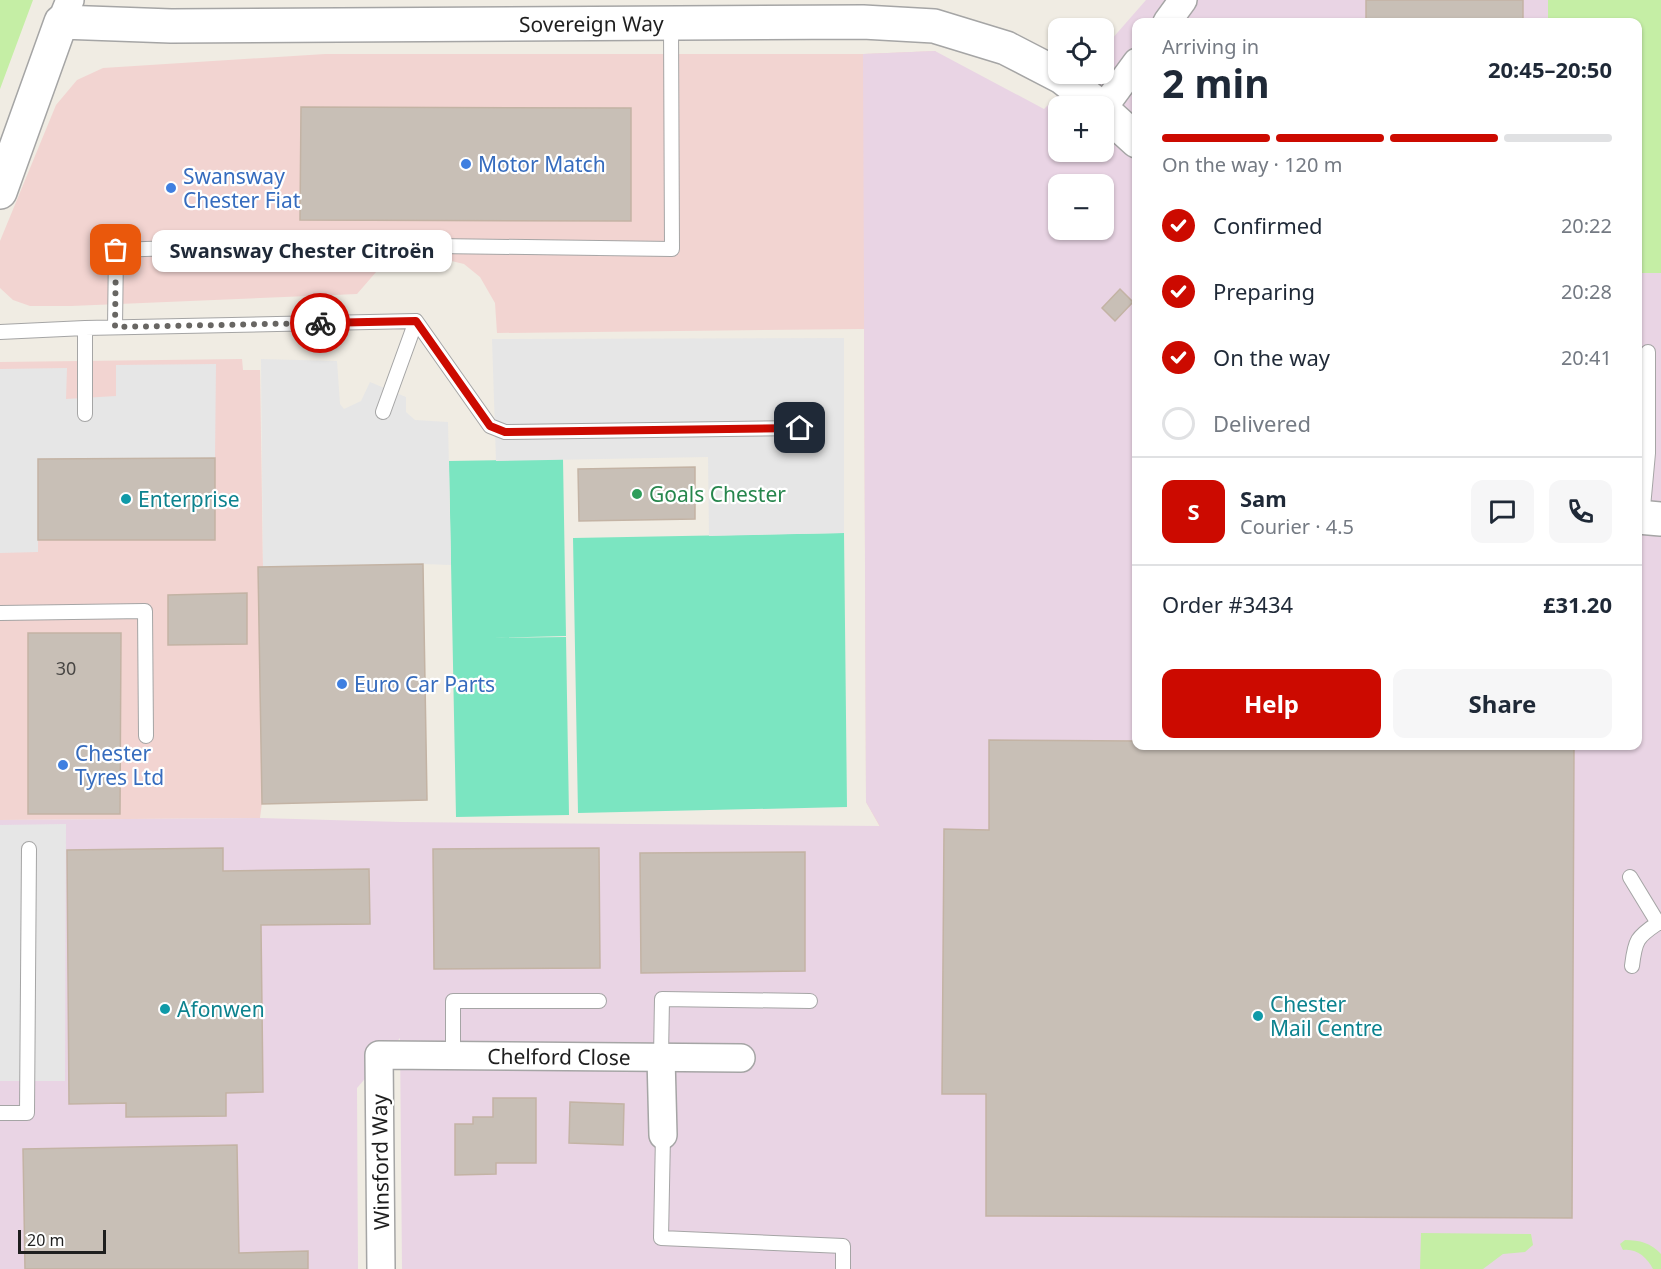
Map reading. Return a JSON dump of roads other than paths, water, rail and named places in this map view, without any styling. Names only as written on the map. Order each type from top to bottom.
[{"type":"street","points":[[1170,18],[1184,0]]},
{"type":"street","points":[[0,192],[66,11]]},
{"type":"street","name":"Sovereign Way","points":[[66,11],[171,26],[862,22],[934,26],[1006,48],[1062,77],[1086,96]]},
{"type":"street","points":[[1113,96],[1132,69]]},
{"type":"street","points":[[1114,119],[1132,136]]},
{"type":"street","name":"Chelford Close","points":[[379,1055],[741,1058]]},
{"type":"street","name":"Winsford Way","points":[[379,1055],[381,1269]]},
{"type":"street","points":[[661,1057],[663,1135]]},
{"type":"lane","points":[[115,327],[116,250],[289,244],[672,249],[671,24]]},
{"type":"lane","points":[[0,332],[115,327],[416,321]]},
{"type":"lane","points":[[383,412],[416,321]]},
{"type":"lane","points":[[416,321],[490,426],[505,432],[800,428]]},
{"type":"lane","points":[[85,328],[85,414]]},
{"type":"lane","points":[[1647,518],[1648,352]]},
{"type":"lane","points":[[0,613],[145,611],[147,736]]},
{"type":"lane","points":[[0,1113],[27,1113],[28,849]]},
{"type":"lane","points":[[1630,877],[1660,923],[1640,935],[1634,949],[1632,966]]},
{"type":"lane","points":[[661,1057],[662,999],[810,1001]]},
{"type":"lane","points":[[453,1056],[453,1001],[599,1001]]},
{"type":"lane","points":[[663,1135],[661,1238],[843,1246],[843,1269]]},
{"type":"place","name":"Motor Match","points":[[466,164]]},
{"type":"place","name":"Swansway Chester Fiat","points":[[171,188]]},
{"type":"place","name":"Swansway Chester Citroën","points":[[116,250]]},
{"type":"place","name":"Goals Chester","points":[[637,494]]},
{"type":"place","name":"Enterprise","points":[[126,499]]},
{"type":"place","name":"Euro Car Parts","points":[[342,684]]},
{"type":"place","name":"Chester Tyres Ltd","points":[[63,765]]},
{"type":"place","name":"Afonwen","points":[[165,1009]]},
{"type":"place","name":"Chester Mail Centre","points":[[1258,1016]]}]
